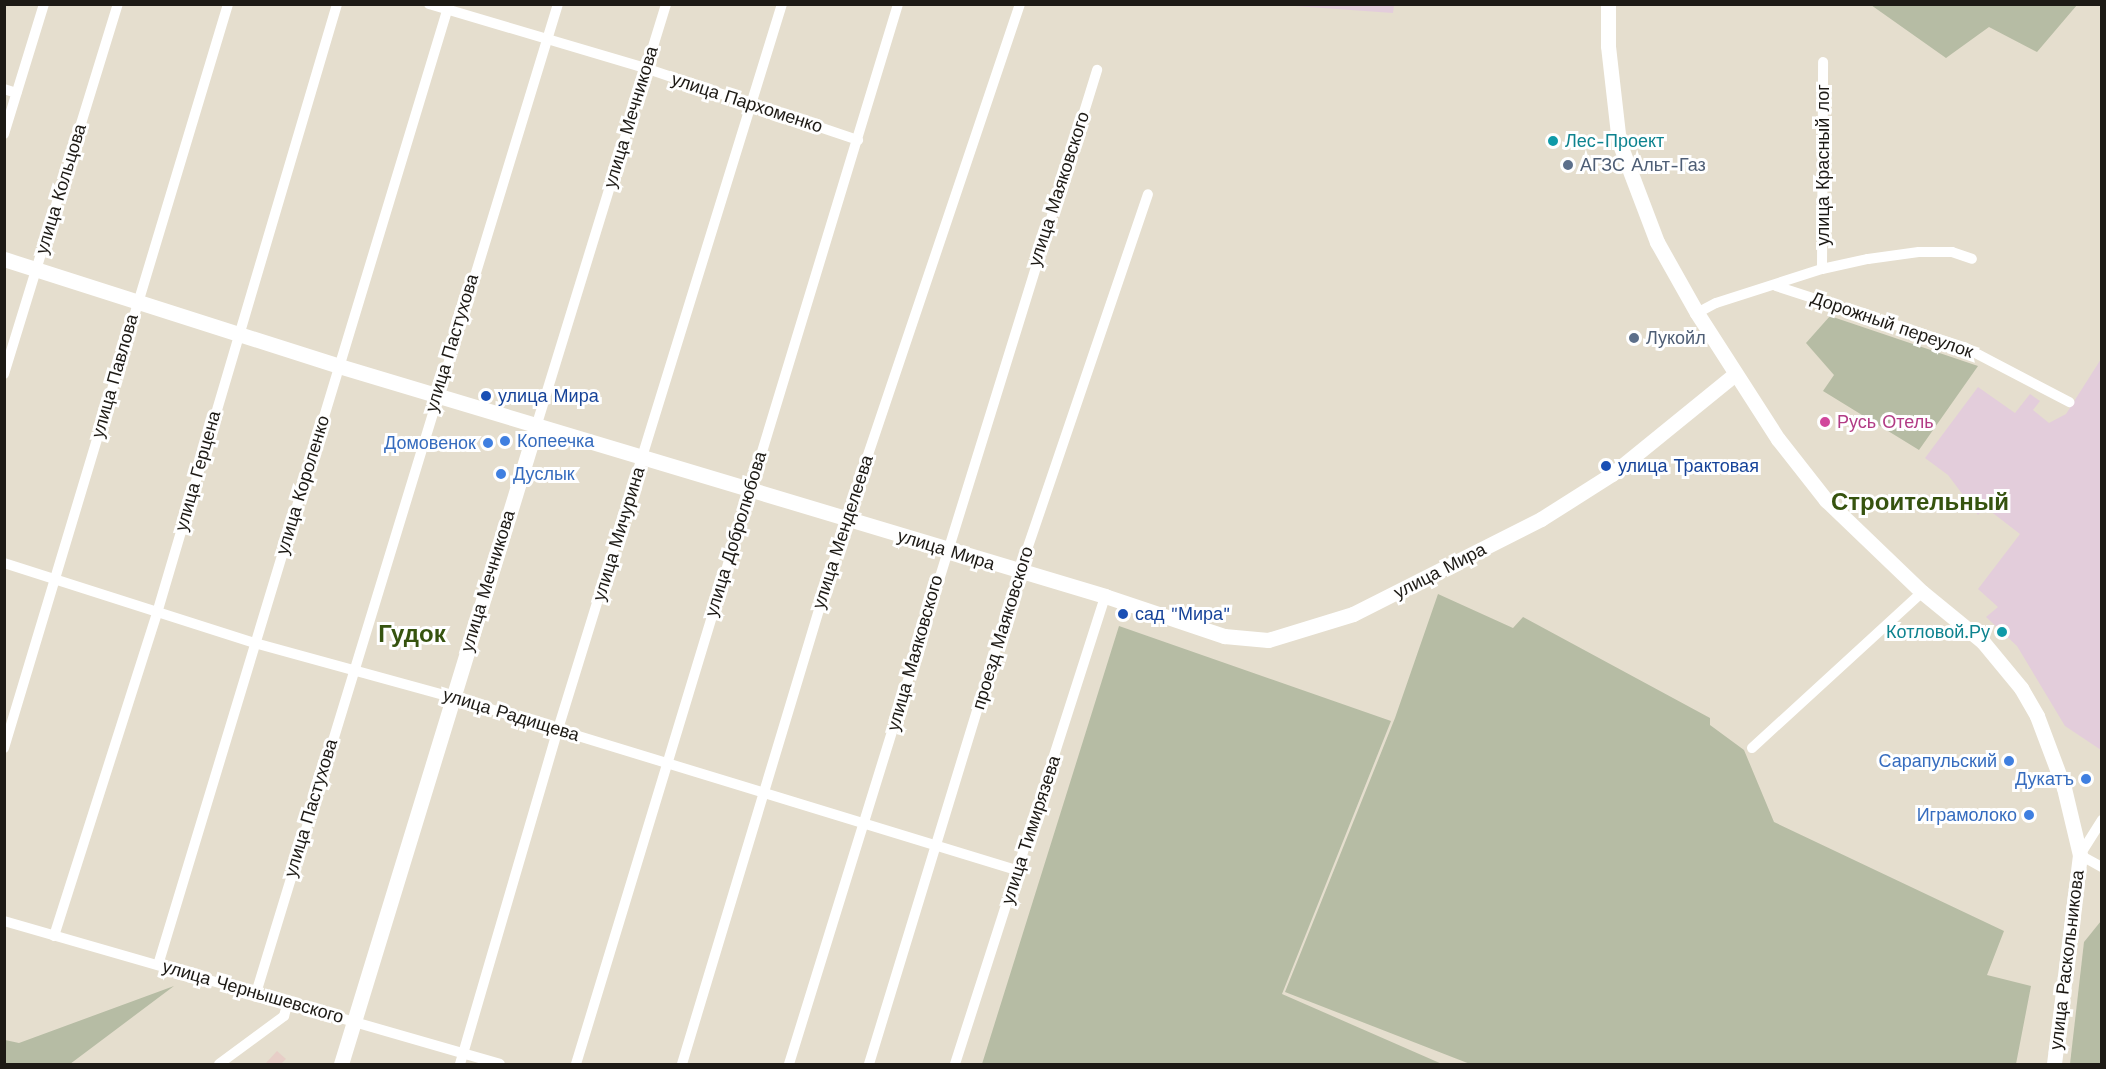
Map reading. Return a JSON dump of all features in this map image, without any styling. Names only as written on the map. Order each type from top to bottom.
[{"type":"main road","name":"улица Раскольникова","points":[[1608,4],[1608,46],[1619,141],[1657,242],[1697,313],[1778,439],[1826,500],[1922,592],[1983,642],[2022,688],[2037,716],[2066,794],[2080,855],[2054,1065]]},
{"type":"main road","name":"улица Мира","points":[[4,259],[137,303],[536,427],[1019,573],[1105,596],[1224,636],[1268,640],[1307,631],[1353,614],[1541,519],[1612,474],[1735,374]]},
{"type":"main road","name":"улица Мечникова","points":[[341,1065],[451,697],[536,427]]},
{"type":"street","points":[[4,135],[44,4]]},
{"type":"street","name":"улица Кольцова","points":[[4,374],[118,4]]},
{"type":"street","name":"улица Павлова","points":[[4,748],[228,4]]},
{"type":"street","name":"улица Герцена","points":[[54,936],[157,613],[237,334],[337,4]]},
{"type":"street","name":"улица Пархоменко","points":[[429,4],[448,7],[547,40],[645,68],[858,140]]},
{"type":"street","name":"улица Пастухова","points":[[256,993],[352,668],[558,4]]},
{"type":"street","name":"улица Мечникова","points":[[536,427],[666,4]]},
{"type":"street","name":"улица Мичурина","points":[[462,1059],[558,729],[782,4]]},
{"type":"street","name":"улица Добролюбова","points":[[576,1065],[898,4]]},
{"type":"street","name":"улица Менделеева","points":[[682,1065],[846,520],[1020,4]]},
{"type":"street","name":"улица Короленко","points":[[158,965],[448,7]]},
{"type":"street","name":"улица Красный лог","points":[[1822,269],[1823,62]]},
{"type":"street","name":"улица Маяковского","points":[[789,1065],[865,822],[945,549],[1097,70]]},
{"type":"street","points":[[4,89],[16,93]]},
{"type":"street","name":"проезд Маяковского","points":[[869,1065],[938,846],[1019,573],[1148,194]]},
{"type":"street","name":"улица Красный лог","points":[[1697,313],[1716,303],[1776,286],[1822,269],[1919,252],[1952,252],[1972,259]]},
{"type":"street","name":"Дорожный переулок","points":[[1776,286],[1964,347],[2070,402]]},
{"type":"street","name":"улица Радищева","points":[[4,563],[255,643],[451,697],[1016,870]]},
{"type":"street","points":[[1752,748],[1922,592]]},
{"type":"street","name":"улица Тимирязева","points":[[955,1065],[1105,596]]},
{"type":"street","name":"улица Раскольникова","points":[[2080,855],[2102,820]]},
{"type":"street","points":[[2080,855],[2102,867]]},
{"type":"street","name":"улица Чернышевского","points":[[4,921],[353,1020],[462,1059],[500,1065]]},
{"type":"street","points":[[219,1065],[284,1016],[288,1002]]},
{"type":"shaded area","points":[[1281,5],[1394,5],[1393,13]]},
{"type":"shaded area","points":[[2101,359],[2101,750],[2065,726],[2017,646],[1986,617],[1998,607],[1978,589],[2020,534],[1985,507],[1978,515],[1948,475],[1925,458],[1978,387],[2015,413],[2030,394],[2040,401],[2033,410],[2049,423],[2066,414]]},
{"type":"shaded area","points":[[277,1051],[286,1059],[281,1064],[265,1064]]},
{"type":"green space","points":[[1871,5],[2077,5],[2037,52],[1989,27],[1946,58]]},
{"type":"green space","points":[[1830,316],[1978,366],[1919,450],[1823,391],[1834,375],[1806,343]]},
{"type":"green space","points":[[1438,594],[1513,628],[1523,617],[1710,718],[1710,725],[1744,750],[1774,822],[2004,931],[1987,975],[2031,986],[2016,1064],[1470,1064],[1285,992],[1395,718]]},
{"type":"green space","points":[[1119,626],[1391,721],[1282,994],[1442,1064],[982,1064]]},
{"type":"green space","points":[[2101,921],[2101,1064],[2070,1064],[2084,942]]},
{"type":"green space","points":[[174,986],[70,1064],[5,1064],[5,1040],[19,1043]]},
{"type":"place","name":"Лес-Проект","points":[[1553,141]]},
{"type":"place","name":"АГЗС Альт-Газ","points":[[1568,165]]},
{"type":"place","name":"Лукойл","points":[[1634,338]]},
{"type":"place","name":"улица Мира","points":[[486,396]]},
{"type":"place","name":"Русь Отель","points":[[1825,422]]},
{"type":"place","name":"Копеечка","points":[[505,441]]},
{"type":"place","name":"Домовенок","points":[[488,443]]},
{"type":"place","name":"улица Трактовая","points":[[1606,466]]},
{"type":"place","name":"Дуслык","points":[[501,474]]},
{"type":"place","name":"сад \"Мира\"","points":[[1123,614]]},
{"type":"place","name":"Котловой.Ру","points":[[2002,632]]},
{"type":"place","name":"Сарапульский","points":[[2009,761]]},
{"type":"place","name":"Дукатъ","points":[[2086,779]]},
{"type":"place","name":"Играмолоко","points":[[2029,815]]},
{"type":"district","name":"Строительный","points":[[1920,503]]},
{"type":"district","name":"Гудок","points":[[412,635]]}]
